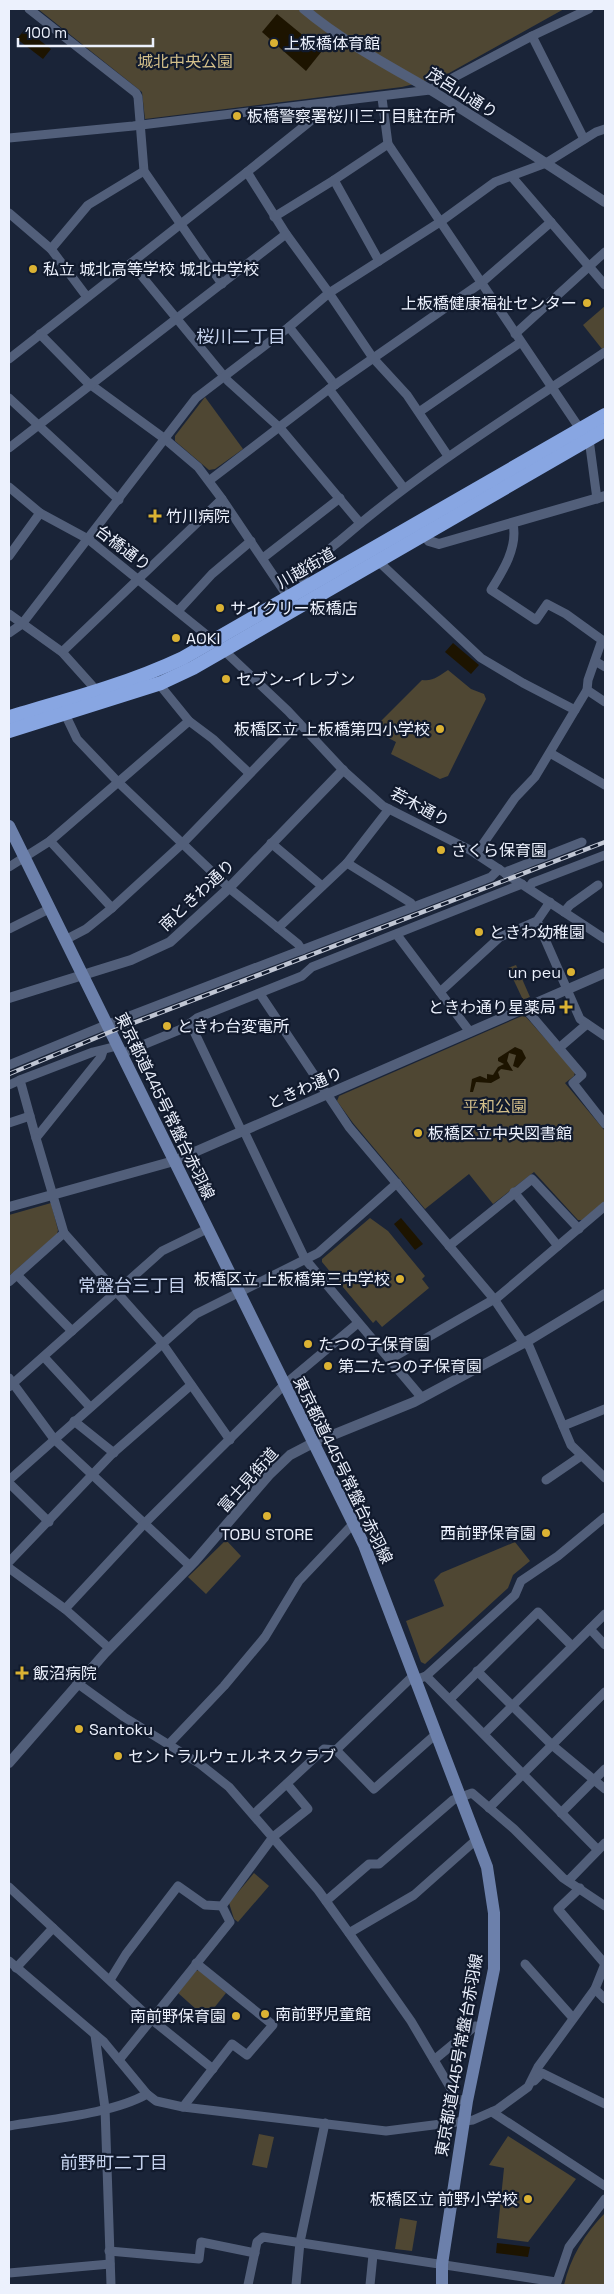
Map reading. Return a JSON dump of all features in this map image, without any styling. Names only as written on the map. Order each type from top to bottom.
[{"type":"highway","name":"川越街道","points":[[292,604],[306,589],[420,530],[584,434],[605,415]]},
{"type":"highway","name":"川越街道","points":[[584,434],[605,430]]},
{"type":"highway","name":"川越街道","points":[[9,731],[161,683],[219,645],[292,604],[378,561],[420,530]]},
{"type":"highway","name":"川越街道","points":[[9,717],[151,673],[219,645]]},
{"type":"main road","name":"東京都道445号常盤台赤羽線","points":[[9,826],[284,1385],[354,1523],[419,1677],[436,1734],[477,1839],[491,1890],[495,1931],[494,1969],[463,2121],[442,2264],[442,2285]]},
{"type":"street","points":[[29,9],[136,93],[138,97],[144,171],[222,284]]},
{"type":"street","name":"茂呂山通り","points":[[304,9],[337,34],[430,90],[605,202]]},
{"type":"street","points":[[9,138],[140,125],[315,103],[382,98],[430,90],[532,36],[589,9]]},
{"type":"street","points":[[532,36],[584,139]]},
{"type":"street","points":[[382,98],[388,144],[584,434],[601,497],[439,544],[433,544],[420,530]]},
{"type":"street","points":[[9,359],[333,103]]},
{"type":"street","points":[[9,633],[22,624],[196,398],[289,327],[329,293],[440,222],[495,182],[546,163],[584,139],[605,129]]},
{"type":"street","points":[[274,217],[388,144]]},
{"type":"street","points":[[51,249],[88,205],[144,171]]},
{"type":"street","points":[[247,172],[274,217],[373,358],[407,396],[448,456]]},
{"type":"street","points":[[512,177],[605,285]]},
{"type":"street","points":[[334,180],[379,261]]},
{"type":"street","points":[[9,213],[51,249],[86,298]]},
{"type":"street","points":[[210,480],[332,387],[481,283],[551,222]]},
{"type":"street","points":[[9,448],[286,234]]},
{"type":"street","points":[[515,334],[605,252]]},
{"type":"street","points":[[131,263],[224,377],[280,428],[360,523]]},
{"type":"street","points":[[289,327],[403,487]]},
{"type":"street","points":[[40,334],[91,385],[165,439],[198,467],[210,480],[292,604]]},
{"type":"street","points":[[419,412],[521,342]]},
{"type":"street","points":[[306,589],[303,576],[360,523],[403,487],[605,352]]},
{"type":"street","points":[[9,398],[118,500]]},
{"type":"street","name":"台橋通り","points":[[9,487],[40,513],[88,539],[140,579],[219,645]]},
{"type":"street","points":[[62,652],[222,498]]},
{"type":"street","points":[[263,558],[340,498]]},
{"type":"street","points":[[9,556],[40,513]]},
{"type":"street","points":[[476,854],[515,798],[535,777],[550,753],[587,690],[602,640],[566,614],[547,604],[536,620],[491,590],[504,570],[512,547],[515,534],[512,524]]},
{"type":"street","points":[[178,611],[212,574],[251,541]]},
{"type":"street","points":[[378,561],[481,658],[523,683],[575,710]]},
{"type":"street","points":[[9,614],[62,652],[97,691]]},
{"type":"street","name":"若木通り","points":[[219,645],[299,723],[343,770],[389,809],[476,854],[605,939]]},
{"type":"street","points":[[595,661],[605,667]]},
{"type":"street","points":[[161,683],[163,689],[189,721],[213,739],[249,774]]},
{"type":"street","points":[[587,690],[605,702]]},
{"type":"street","points":[[65,714],[77,739],[118,782],[228,888],[302,950]]},
{"type":"street","points":[[9,867],[50,841],[189,721]]},
{"type":"street","points":[[65,940],[86,929],[112,908],[182,844],[299,723]]},
{"type":"street","points":[[550,753],[605,785]]},
{"type":"street","name":"南ときわ通り","points":[[9,998],[130,960],[170,942],[228,888],[343,770]]},
{"type":"street","points":[[278,928],[347,863],[389,809]]},
{"type":"street","points":[[50,841],[112,908]]},
{"type":"street","points":[[9,1065],[106,1025],[491,877],[502,871],[508,871],[582,842]]},
{"type":"street","points":[[271,843],[322,886]]},
{"type":"street","points":[[9,1086],[93,1052],[119,1050],[184,1028],[197,1018],[302,976],[312,968],[605,855]]},
{"type":"street","points":[[347,863],[411,903],[412,907]]},
{"type":"street","points":[[564,912],[570,905],[598,885]]},
{"type":"street","points":[[440,992],[500,938],[537,921],[550,902]]},
{"type":"street","points":[[9,929],[50,909]]},
{"type":"street","points":[[537,921],[580,1019],[605,1036]]},
{"type":"street","points":[[397,935],[470,1032]]},
{"type":"street","name":"ときわ通り","points":[[9,1207],[174,1162],[605,973]]},
{"type":"street","points":[[260,994],[349,1127],[494,1299],[526,1342],[537,1363],[571,1445],[605,1478]]},
{"type":"street","points":[[525,1008],[582,1075],[573,1084],[604,1120]]},
{"type":"street","points":[[190,1023],[305,1259],[422,1398]]},
{"type":"street","points":[[559,1048],[587,1024]]},
{"type":"street","points":[[36,1138],[102,1057],[103,1051]]},
{"type":"street","points":[[20,1080],[64,1233],[162,1342],[230,1440]]},
{"type":"street","points":[[9,1123],[30,1116]]},
{"type":"street","points":[[449,1246],[527,1181],[535,1180],[578,1229]]},
{"type":"street","points":[[49,1522],[9,1482],[74,1421],[196,1314],[318,1252],[397,1183]]},
{"type":"street","points":[[514,1192],[558,1246]]},
{"type":"street","points":[[390,1359],[494,1299],[605,1209]]},
{"type":"street","points":[[190,1566],[54,1439],[11,1383],[44,1357],[162,1251],[207,1229]]},
{"type":"street","points":[[9,1282],[64,1233]]},
{"type":"street","points":[[17,1275],[72,1331]]},
{"type":"street","name":"富士見街道","points":[[9,1763],[77,1683],[190,1566],[269,1475],[290,1455],[313,1443],[422,1398],[526,1342],[605,1294]]},
{"type":"street","points":[[65,1609],[145,1523],[284,1385],[358,1322]]},
{"type":"street","points":[[44,1357],[90,1407]]},
{"type":"street","points":[[109,1648],[65,1609],[9,1568],[92,1475],[191,1384]]},
{"type":"street","points":[[564,1426],[604,1413]]},
{"type":"street","points":[[74,1421],[114,1453]]},
{"type":"street","points":[[546,1480],[581,1456]]},
{"type":"street","points":[[336,1750],[515,1595],[520,1581],[558,1556],[605,1517]]},
{"type":"street","points":[[168,1744],[224,1686],[266,1637],[299,1581],[354,1523]]},
{"type":"street","points":[[450,1699],[538,1612],[572,1646]]},
{"type":"street","points":[[484,1734],[605,1614]]},
{"type":"street","points":[[590,1629],[605,1645]]},
{"type":"street","points":[[477,1671],[552,1745],[605,1789]]},
{"type":"street","points":[[419,1677],[450,1699],[598,1850]]},
{"type":"street","points":[[77,1683],[102,1703],[221,1780],[254,1814],[326,1901],[349,1932],[412,2021],[457,2099],[467,2101]]},
{"type":"street","points":[[489,1808],[605,1692]]},
{"type":"street","points":[[254,1814],[324,1749],[336,1750],[374,1789],[436,1734]]},
{"type":"street","points":[[561,1813],[605,1769]]},
{"type":"street","points":[[222,1906],[273,1837],[308,1809],[287,1784]]},
{"type":"street","points":[[326,1901],[369,1864],[379,1864],[460,1795],[472,1793],[514,1829],[547,1864],[605,1906]]},
{"type":"street","points":[[349,1932],[414,1895],[477,1839]]},
{"type":"street","points":[[568,1881],[605,1843]]},
{"type":"street","points":[[110,1980],[126,1954],[178,1886],[205,1905],[222,1906]]},
{"type":"street","points":[[9,1887],[151,2019],[213,2069]]},
{"type":"street","points":[[528,2086],[573,2018],[595,1989],[605,1964],[558,1909],[580,1888]]},
{"type":"street","points":[[119,2060],[230,1922],[222,1906]]},
{"type":"street","points":[[16,1968],[54,1928]]},
{"type":"street","points":[[9,1961],[95,2036],[119,2060],[147,2094],[156,2101],[183,2107],[386,2132],[463,2121],[492,2112],[515,2098],[542,2073],[605,2104]]},
{"type":"street","points":[[183,2107],[232,2044],[247,2055],[273,2025],[196,1964]]},
{"type":"street","points":[[525,1964],[573,2018]]},
{"type":"street","points":[[595,1989],[605,1999]]},
{"type":"street","points":[[434,2060],[475,2026],[482,2027]]},
{"type":"street","points":[[95,2036],[105,2108],[111,2285]]},
{"type":"street","points":[[9,2126],[105,2108],[137,2100],[147,2094]]},
{"type":"street","points":[[492,2112],[605,2186]]},
{"type":"street","points":[[296,2285],[300,2242],[325,2123]]},
{"type":"street","points":[[248,2285],[257,2242],[263,2237],[556,2283],[569,2248],[605,2198]]},
{"type":"street","points":[[109,2251],[200,2259],[201,2242],[255,2253]]},
{"type":"street","points":[[370,2285],[373,2255]]},
{"type":"street","points":[[9,2273],[110,2264]]},
{"type":"green space","name":"城北中央公園","points":[[38,9],[564,9],[442,77],[402,87],[145,119],[142,92]]},
{"type":"green space","points":[[605,306],[605,347],[602,349],[583,325]]},
{"type":"green space","points":[[205,397],[243,449],[215,469],[209,470],[175,441],[175,436]]},
{"type":"green space","points":[[448,670],[471,689],[484,694],[486,699],[448,776],[440,779],[391,754],[396,742],[379,733],[377,725],[422,680],[433,679]]},
{"type":"green space","points":[[516,965],[530,997],[523,1000],[508,968]]},
{"type":"green space","name":"平和公園","points":[[522,1016],[526,1017],[575,1072],[574,1076],[565,1083],[605,1131],[605,1201],[582,1220],[578,1220],[534,1172],[493,1204],[469,1174],[425,1209],[353,1123],[337,1101],[339,1096]]},
{"type":"green space","points":[[51,1203],[58,1230],[57,1234],[9,1276],[9,1215]]},
{"type":"green space","points":[[370,1218],[388,1231],[425,1276],[422,1279],[429,1288],[382,1327],[376,1320],[373,1323],[322,1262],[322,1259]]},
{"type":"green space","points":[[226,1540],[241,1556],[206,1594],[188,1577]]},
{"type":"green space","points":[[515,1542],[530,1561],[513,1575],[508,1588],[425,1664],[421,1662],[406,1621],[444,1606],[434,1580],[441,1573]]},
{"type":"green space","points":[[254,1873],[269,1886],[238,1922],[234,1919],[229,1903]]},
{"type":"green space","points":[[199,1970],[226,1993],[206,2018],[178,1993],[196,1971]]},
{"type":"green space","points":[[259,2134],[274,2137],[267,2168],[252,2165]]},
{"type":"green space","points":[[508,2136],[576,2179],[528,2242],[497,2238],[504,2168],[489,2165]]},
{"type":"green space","points":[[605,2213],[605,2285],[564,2285],[570,2265],[579,2246]]},
{"type":"green space","points":[[400,2218],[417,2221],[412,2251],[395,2249]]},
{"type":"shaded area","points":[[277,14],[322,51],[306,71],[262,32]]},
{"type":"shaded area","points":[[25,29],[51,49],[43,59],[17,39]]},
{"type":"shaded area","points":[[453,643],[479,665],[471,674],[445,652]]},
{"type":"shaded area","points":[[515,1047],[522,1050],[526,1058],[518,1068],[513,1066],[516,1055],[509,1053],[507,1061],[513,1071],[501,1069],[498,1072],[500,1078],[491,1083],[476,1082],[473,1092],[470,1092],[472,1079],[480,1076],[487,1079],[487,1074],[493,1075],[498,1067],[504,1064],[498,1061],[498,1058]]},
{"type":"shaded area","points":[[401,1218],[423,1244],[415,1250],[394,1224]]},
{"type":"shaded area","points":[[497,2243],[530,2247],[528,2257],[496,2253]]},
{"type":"railway","points":[[9,1074],[110,1032],[605,842]]},
{"type":"place","name":"上板橋体育館","points":[[274,43]]},
{"type":"place","name":"板橋警察署桜川三丁目駐在所","points":[[237,116]]},
{"type":"place","name":"私立 城北高等学校 城北中学校","points":[[33,269]]},
{"type":"place","name":"上板橋健康福祉センター","points":[[587,303]]},
{"type":"place","name":"竹川病院","points":[[155,516]]},
{"type":"place","name":"サイクリー板橋店","points":[[220,608]]},
{"type":"place","name":"AOKI","points":[[176,638]]},
{"type":"place","name":"セブン-イレブン","points":[[226,679]]},
{"type":"place","name":"板橋区立 上板橋第四小学校","points":[[440,729]]},
{"type":"place","name":"さくら保育園","points":[[441,850]]},
{"type":"place","name":"ときわ幼稚園","points":[[479,932]]},
{"type":"place","name":"un peu","points":[[571,972]]},
{"type":"place","name":"ときわ通り星薬局","points":[[566,1007]]},
{"type":"place","name":"ときわ台変電所","points":[[167,1026]]},
{"type":"place","name":"板橋区立中央図書館","points":[[418,1133]]},
{"type":"place","name":"板橋区立 上板橋第三中学校","points":[[400,1279]]},
{"type":"place","name":"たつの子保育園","points":[[308,1344]]},
{"type":"place","name":"第二たつの子保育園","points":[[328,1366]]},
{"type":"place","name":"TOBU STORE","points":[[267,1516]]},
{"type":"place","name":"西前野保育園","points":[[546,1533]]},
{"type":"place","name":"飯沼病院","points":[[22,1673]]},
{"type":"place","name":"Santoku","points":[[79,1729]]},
{"type":"place","name":"セントラルウェルネスクラブ","points":[[118,1756]]},
{"type":"place","name":"南前野児童館","points":[[265,2014]]},
{"type":"place","name":"南前野保育園","points":[[236,2016]]},
{"type":"place","name":"板橋区立 前野小学校","points":[[528,2199]]},
{"type":"district","name":"桜川二丁目","points":[[241,336]]},
{"type":"district","name":"常盤台三丁目","points":[[132,1285]]},
{"type":"district","name":"前野町二丁目","points":[[114,2162]]}]
